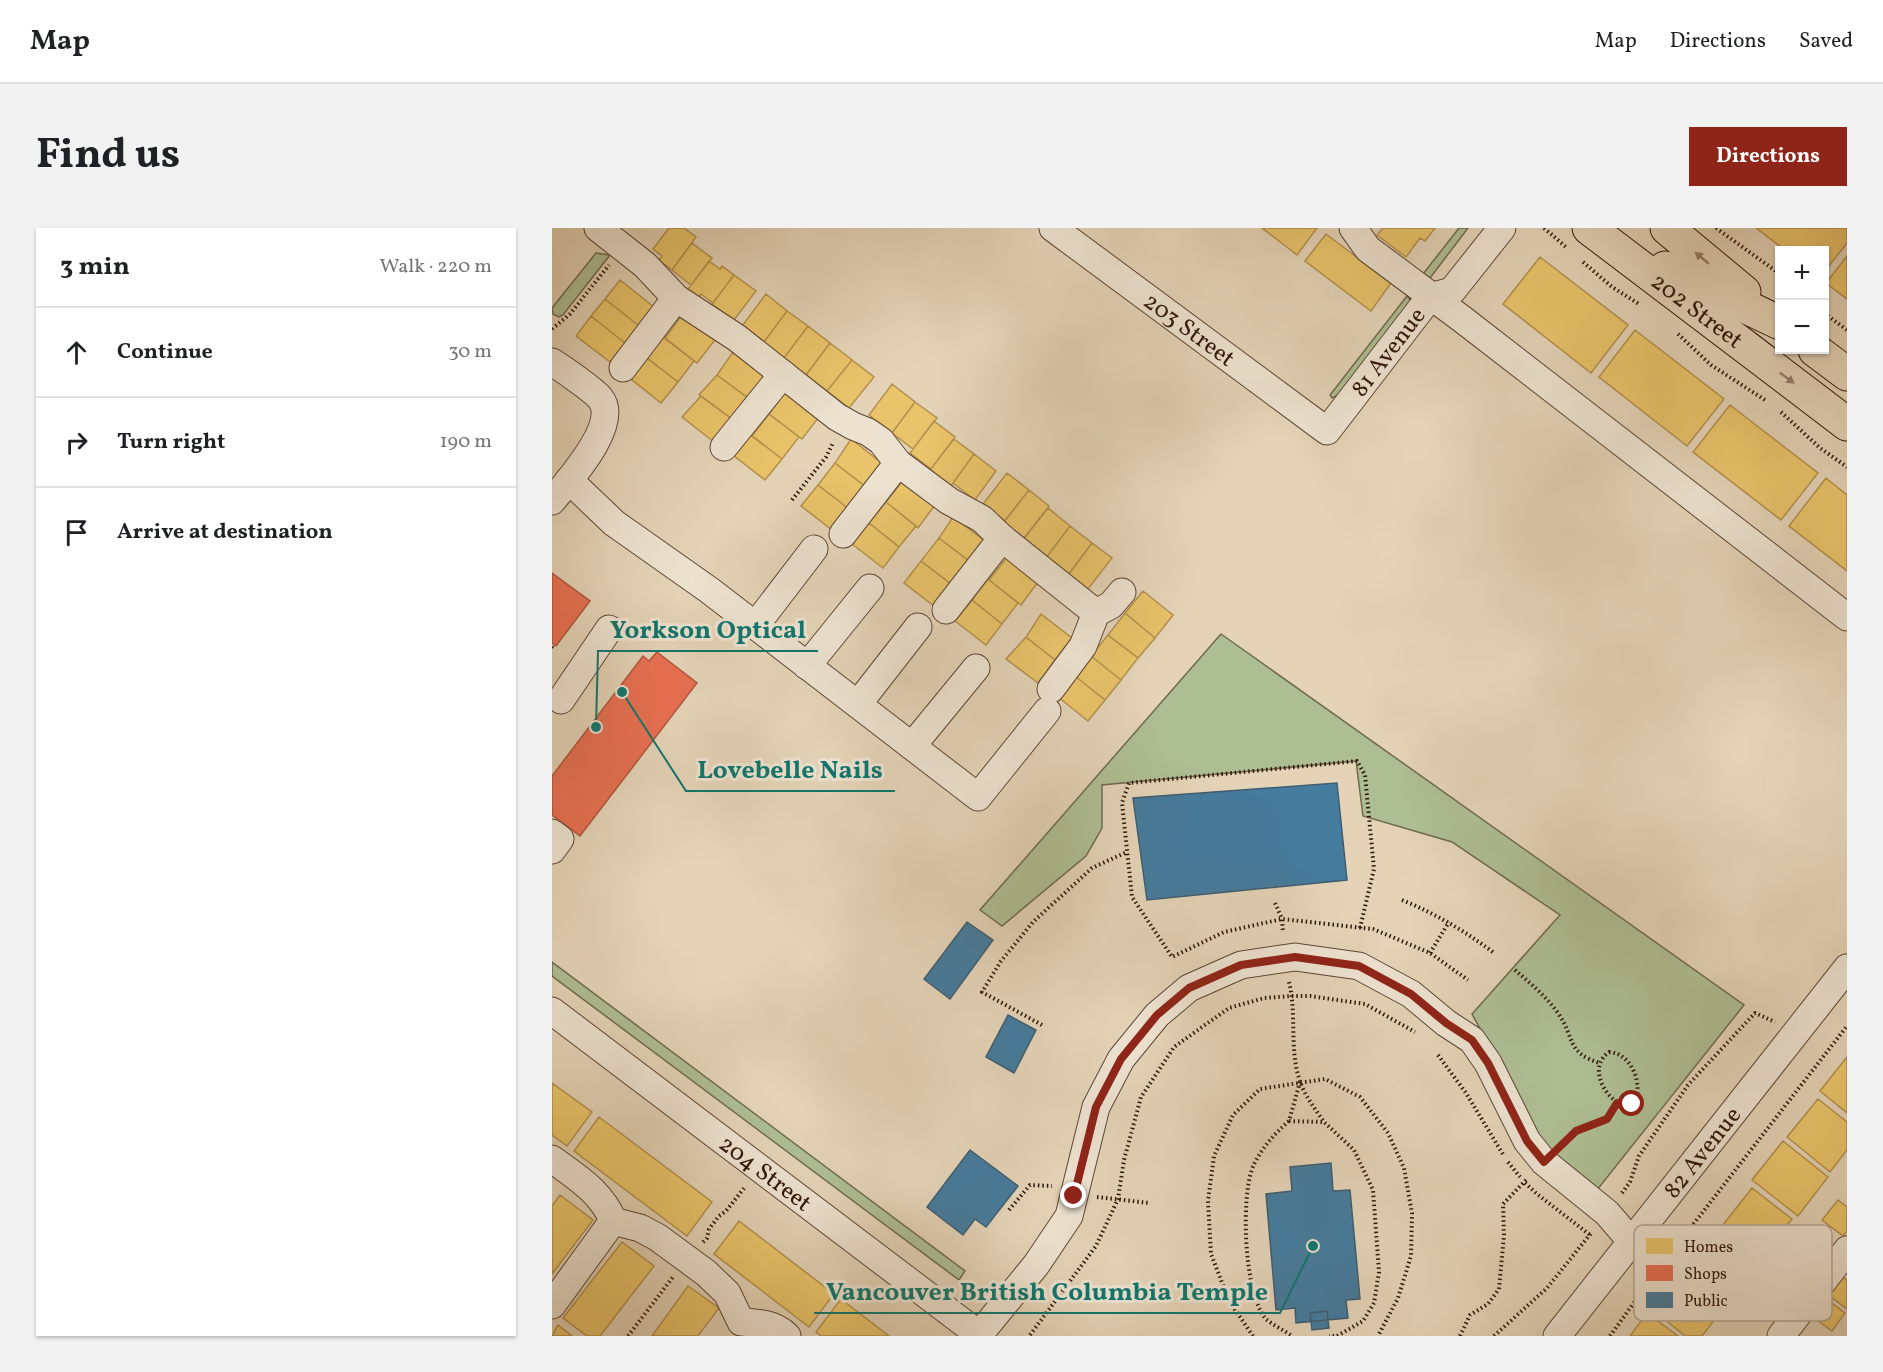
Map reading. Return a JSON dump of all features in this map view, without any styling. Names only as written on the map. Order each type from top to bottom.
[{"type":"main road","points":[[1667,228],[1775,320]]},
{"type":"main road","name":"202 Street","points":[[1585,244],[1775,321]]},
{"type":"main road","name":"202 Street","points":[[1585,244],[1847,424]]},
{"type":"main road","points":[[1820,354],[1847,374]]},
{"type":"street","points":[[598,228],[645,265],[676,298],[737,338],[837,417],[881,441],[898,463],[949,501],[982,519],[1002,538],[1096,613]]},
{"type":"street","name":"203 Street","points":[[1053,228],[1327,431]]},
{"type":"street","points":[[1353,228],[1368,249],[1847,617]]},
{"type":"street","name":"81 Avenue","points":[[1327,431],[1430,297],[1452,291],[1502,228]]},
{"type":"street","points":[[623,368],[676,298]]},
{"type":"street","points":[[552,362],[601,399],[606,415],[594,447],[552,501]]},
{"type":"street","points":[[724,447],[783,374]]},
{"type":"street","points":[[843,534],[898,463]]},
{"type":"street","points":[[568,480],[614,523],[755,626],[978,797],[1049,700],[1083,646],[1096,613],[1111,605],[1122,592]]},
{"type":"street","points":[[946,610],[1002,538]]},
{"type":"street","points":[[755,626],[814,549]]},
{"type":"street","points":[[807,666],[870,588]]},
{"type":"street","points":[[858,705],[918,627]]},
{"type":"street","points":[[555,702],[609,629]]},
{"type":"street","points":[[912,746],[976,668]]},
{"type":"street","points":[[552,833],[560,839],[552,850]]},
{"type":"street","points":[[979,1336],[1036,1265],[1085,1197],[1096,1107],[1121,1059],[1157,1015],[1189,988],[1241,965],[1295,957],[1359,966],[1411,994],[1446,1023],[1472,1040],[1488,1063],[1527,1141],[1544,1162],[1607,1213],[1631,1241]]},
{"type":"street","name":"82 Avenue","points":[[1644,1225],[1847,968]]},
{"type":"street","name":"204 Street","points":[[552,1011],[979,1336]]},
{"type":"street","points":[[552,1159],[600,1196],[608,1207],[613,1221]]},
{"type":"street","points":[[552,1305],[613,1221]]},
{"type":"street","points":[[613,1221],[640,1228],[657,1237],[706,1273],[727,1293],[735,1329],[771,1325],[787,1336]]},
{"type":"street","name":"82 Avenue","points":[[1557,1336],[1634,1237]]},
{"type":"street","points":[[1832,1270],[1847,1250]]},
{"type":"street","points":[[1781,1336],[1793,1321]]},
{"type":"path","points":[[1544,228],[1585,244],[1612,287],[1642,306]]},
{"type":"path","points":[[1716,228],[1775,271]]},
{"type":"path","points":[[552,329],[570,314],[623,247]]},
{"type":"path","points":[[1829,317],[1847,330]]},
{"type":"path","points":[[1674,330],[1711,364],[1780,411],[1820,448],[1847,467]]},
{"type":"path","points":[[792,501],[826,457],[834,441],[848,423]]},
{"type":"path","points":[[1360,928],[1374,869],[1365,775],[1357,761],[1129,783],[1122,803],[1132,897],[1172,957],[1224,932],[1282,919],[1360,928],[1373,929],[1430,954],[1468,980]]},
{"type":"path","points":[[1042,1025],[982,992],[1001,961],[1033,922],[1092,868],[1127,852]]},
{"type":"path","points":[[1402,900],[1430,911],[1494,953]]},
{"type":"path","points":[[1275,903],[1282,919],[1283,959],[1293,996],[1294,1046],[1300,1082],[1324,1122],[1354,1150],[1373,1190],[1379,1272],[1374,1304],[1363,1321],[1336,1335],[1329,1336]]},
{"type":"path","points":[[1430,954],[1449,922]]},
{"type":"path","points":[[1515,970],[1552,1006],[1566,1027],[1570,1042],[1576,1050],[1583,1056],[1600,1063]]},
{"type":"path","points":[[1030,1335],[1096,1246],[1118,1199],[1124,1160],[1141,1097],[1174,1047],[1229,1008],[1264,998],[1293,996],[1310,996],[1365,1004],[1415,1032]]},
{"type":"path","points":[[1619,1199],[1630,1182],[1639,1156],[1688,1085],[1755,1013],[1796,1031]]},
{"type":"path","points":[[1693,1225],[1847,1026]]},
{"type":"path","points":[[1609,1052],[1616,1053],[1629,1062],[1634,1069],[1638,1088],[1632,1104],[1626,1107],[1617,1103],[1600,1083],[1600,1063],[1609,1052]]},
{"type":"path","points":[[1253,1336],[1229,1301],[1211,1254],[1208,1201],[1214,1156],[1233,1115],[1260,1089],[1325,1079],[1360,1097],[1389,1133],[1404,1168],[1412,1212],[1411,1256],[1398,1298],[1378,1336]]},
{"type":"path","points":[[1292,1336],[1265,1317],[1252,1288],[1246,1249],[1246,1203],[1253,1166],[1270,1137],[1288,1121],[1300,1082]]},
{"type":"path","points":[[1460,1336],[1470,1315],[1488,1304],[1498,1289],[1504,1235],[1503,1204],[1576,1131],[1607,1119],[1617,1103]]},
{"type":"path","points":[[1288,1121],[1324,1122]]},
{"type":"path","points":[[701,1245],[707,1238],[708,1229],[726,1211],[759,1168]]},
{"type":"path","points":[[1009,1210],[1030,1185],[1052,1185],[1085,1197],[1149,1203]]},
{"type":"path","points":[[1494,1336],[1547,1288],[1595,1228]]},
{"type":"path","points":[[628,1336],[673,1276]]},
{"type":"path","points":[[1611,1336],[1634,1303]]},
{"type":"green space","points":[[1459,228],[1468,228],[1430,278],[1423,274]]},
{"type":"green space","points":[[596,253],[610,255],[563,315],[559,317],[553,314],[552,308]]},
{"type":"green space","points":[[1407,296],[1411,301],[1340,394],[1332,398],[1330,395]]},
{"type":"green space","points":[[1221,634],[1744,1005],[1597,1190],[1543,1144],[1472,1014],[1560,915],[1452,842],[1363,816],[1356,761],[1102,785],[1102,828],[1086,856],[1002,926],[980,910]]},
{"type":"green space","points":[[552,962],[965,1271],[959,1280],[552,976]]},
{"type":"building: Homes","points":[[669,228],[684,228],[696,237],[672,270],[659,260],[662,256],[653,249]]},
{"type":"building: Homes","points":[[1262,228],[1317,228],[1297,255]]},
{"type":"building: Homes","points":[[1383,228],[1435,228],[1425,241],[1420,238],[1406,257],[1377,235]]},
{"type":"building: Homes","points":[[1756,228],[1847,228],[1847,243],[1829,266],[1829,246],[1780,246]]},
{"type":"building: Homes","points":[[1326,234],[1391,283],[1371,311],[1305,261]]},
{"type":"building: Homes","points":[[692,243],[712,258],[691,285],[672,270]]},
{"type":"building: Homes","points":[[1847,256],[1847,299],[1829,285],[1829,279]]},
{"type":"building: Homes","points":[[1540,257],[1628,325],[1591,373],[1503,304]]},
{"type":"building: Homes","points":[[709,261],[720,269],[722,266],[734,275],[713,303],[701,294],[699,297],[688,289]]},
{"type":"building: Homes","points":[[734,275],[756,291],[734,320],[712,304]]},
{"type":"building: Homes","points":[[620,280],[654,307],[639,326],[605,299]]},
{"type":"building: Homes","points":[[766,294],[787,311],[764,342],[742,326]]},
{"type":"building: Homes","points":[[605,299],[639,326],[625,343],[591,316]]},
{"type":"building: Homes","points":[[787,311],[808,326],[784,358],[764,342]]},
{"type":"building: Homes","points":[[684,312],[715,340],[697,363],[665,338]]},
{"type":"building: Homes","points":[[591,316],[625,343],[610,362],[576,336]]},
{"type":"building: Homes","points":[[808,326],[830,343],[806,375],[784,358]]},
{"type":"building: Homes","points":[[1635,330],[1724,399],[1687,446],[1599,377]]},
{"type":"building: Homes","points":[[663,337],[694,361],[678,382],[647,358]]},
{"type":"building: Homes","points":[[830,343],[852,360],[827,391],[806,375]]},
{"type":"building: Homes","points":[[733,352],[764,377],[748,398],[717,375]]},
{"type":"building: Homes","points":[[647,358],[678,382],[661,403],[631,379]]},
{"type":"building: Homes","points":[[852,360],[874,377],[849,408],[827,391]]},
{"type":"building: Homes","points":[[717,375],[748,398],[732,419],[699,395]]},
{"type":"building: Homes","points":[[892,384],[915,402],[892,433],[869,415]]},
{"type":"building: Homes","points":[[786,391],[819,417],[802,439],[769,414]]},
{"type":"building: Homes","points":[[701,396],[732,419],[714,442],[682,417]]},
{"type":"building: Homes","points":[[915,402],[937,418],[913,449],[892,433]]},
{"type":"building: Homes","points":[[1730,405],[1818,473],[1781,520],[1693,452]]},
{"type":"building: Homes","points":[[769,414],[799,437],[782,459],[752,436]]},
{"type":"building: Homes","points":[[934,421],[955,437],[931,469],[910,453]]},
{"type":"building: Homes","points":[[751,435],[782,459],[765,480],[734,456]]},
{"type":"building: Homes","points":[[851,439],[883,464],[866,487],[835,463]]},
{"type":"building: Homes","points":[[954,439],[974,454],[951,486],[930,470]]},
{"type":"building: Homes","points":[[974,454],[996,471],[975,500],[953,483]]},
{"type":"building: Homes","points":[[835,463],[866,487],[849,509],[818,485]]},
{"type":"building: Homes","points":[[1007,473],[1029,490],[1005,521],[983,504]]},
{"type":"building: Homes","points":[[905,478],[935,505],[918,528],[886,502]]},
{"type":"building: Homes","points":[[1826,478],[1847,495],[1847,571],[1789,526]]},
{"type":"building: Homes","points":[[818,485],[849,509],[832,530],[801,506]]},
{"type":"building: Homes","points":[[1029,490],[1049,506],[1024,538],[1004,522]]},
{"type":"building: Homes","points":[[886,502],[916,526],[899,547],[869,523]]},
{"type":"building: Homes","points":[[1048,508],[1070,526],[1046,558],[1023,540]]},
{"type":"building: Homes","points":[[953,517],[985,541],[969,561],[939,538]]},
{"type":"building: Homes","points":[[869,523],[899,547],[883,568],[852,544]]},
{"type":"building: Homes","points":[[1070,526],[1092,543],[1068,575],[1046,558]]},
{"type":"building: Homes","points":[[939,538],[969,561],[951,584],[921,561]]},
{"type":"building: Homes","points":[[1092,543],[1112,558],[1088,589],[1069,574]]},
{"type":"building: Homes","points":[[1009,555],[1038,582],[1021,605],[989,580]]},
{"type":"building: Homes","points":[[921,561],[951,584],[934,606],[904,583]]},
{"type":"building: Homes","points":[[988,579],[1018,603],[1002,624],[972,600]]},
{"type":"building: Homes","points":[[1143,591],[1173,615],[1155,638],[1125,613]]},
{"type":"building: Homes","points":[[972,600],[1002,624],[986,645],[955,621]]},
{"type":"building: Homes","points":[[1125,613],[1155,638],[1138,658],[1108,635]]},
{"type":"building: Homes","points":[[1041,614],[1072,638],[1055,660],[1026,637]]},
{"type":"building: Homes","points":[[1108,635],[1138,658],[1121,680],[1091,656]]},
{"type":"building: Homes","points":[[1026,637],[1055,660],[1038,683],[1006,659]]},
{"type":"building: Homes","points":[[1091,656],[1121,680],[1105,700],[1075,676]]},
{"type":"building: Homes","points":[[1075,676],[1105,700],[1088,721],[1058,697]]},
{"type":"building: Homes","points":[[1847,1057],[1847,1113],[1820,1091]]},
{"type":"building: Homes","points":[[552,1083],[592,1112],[567,1146],[552,1135]]},
{"type":"building: Homes","points":[[1818,1099],[1847,1122],[1847,1150],[1830,1172],[1787,1137]]},
{"type":"building: Homes","points":[[599,1117],[712,1202],[687,1236],[574,1151]]},
{"type":"building: Homes","points":[[1783,1141],[1828,1177],[1798,1216],[1752,1180]]},
{"type":"building: Homes","points":[[1752,1188],[1792,1219],[1787,1225],[1723,1225]]},
{"type":"building: Homes","points":[[560,1195],[593,1220],[552,1274],[552,1206]]},
{"type":"building: Homes","points":[[1838,1200],[1847,1207],[1847,1231],[1843,1236],[1832,1228],[1832,1225],[1822,1220]]},
{"type":"building: Homes","points":[[739,1221],[834,1294],[809,1327],[714,1254]]},
{"type":"building: Homes","points":[[622,1242],[654,1266],[600,1336],[587,1336],[563,1318]]},
{"type":"building: Homes","points":[[1841,1276],[1847,1280],[1847,1309],[1832,1298],[1832,1288]]},
{"type":"building: Homes","points":[[688,1286],[719,1308],[698,1336],[652,1336]]},
{"type":"building: Homes","points":[[841,1299],[889,1336],[821,1336],[816,1332]]},
{"type":"building: Homes","points":[[1832,1303],[1845,1313],[1832,1331],[1818,1321],[1832,1321]]},
{"type":"building: Homes","points":[[1641,1321],[1658,1321],[1678,1336],[1630,1336]]},
{"type":"building: Homes","points":[[1667,1321],[1714,1321],[1702,1336],[1685,1336]]},
{"type":"building: Homes","points":[[558,1325],[572,1336],[552,1336]]},
{"type":"building: Shops","points":[[552,573],[590,601],[556,646],[552,643]]},
{"type":"building: Shops","points":[[657,652],[697,683],[580,836],[552,815],[552,776],[643,656],[649,661]]},
{"type":"building: Public","points":[[1337,783],[1347,880],[1147,900],[1133,798]]},
{"type":"building: Public","points":[[967,922],[993,940],[950,999],[924,979]]},
{"type":"building: Public","points":[[1008,1015],[1036,1030],[1014,1073],[986,1057]]},
{"type":"building: Public","points":[[970,1150],[1018,1186],[986,1227],[975,1219],[963,1235],[927,1207]]},
{"type":"building: Public","points":[[1331,1163],[1333,1191],[1350,1190],[1360,1299],[1346,1300],[1348,1318],[1296,1323],[1295,1308],[1276,1310],[1266,1194],[1292,1191],[1290,1167]]},
{"type":"building: Public","points":[[1327,1311],[1329,1328],[1312,1330],[1310,1313]]},
{"type":"place","name":"Lovebelle Nails","points":[[622,692]]},
{"type":"place","name":"Yorkson Optical","points":[[596,727]]},
{"type":"place","name":"Vancouver British Columbia Temple","points":[[1313,1246]]},
{"type":"route","points":[[1074,1196],[1096,1107],[1121,1059],[1157,1015],[1189,988],[1241,965],[1295,957],[1359,966],[1411,994],[1446,1023],[1472,1040],[1488,1063],[1527,1141],[1544,1162],[1576,1131],[1607,1119],[1617,1103],[1626,1107],[1632,1104]]}]
